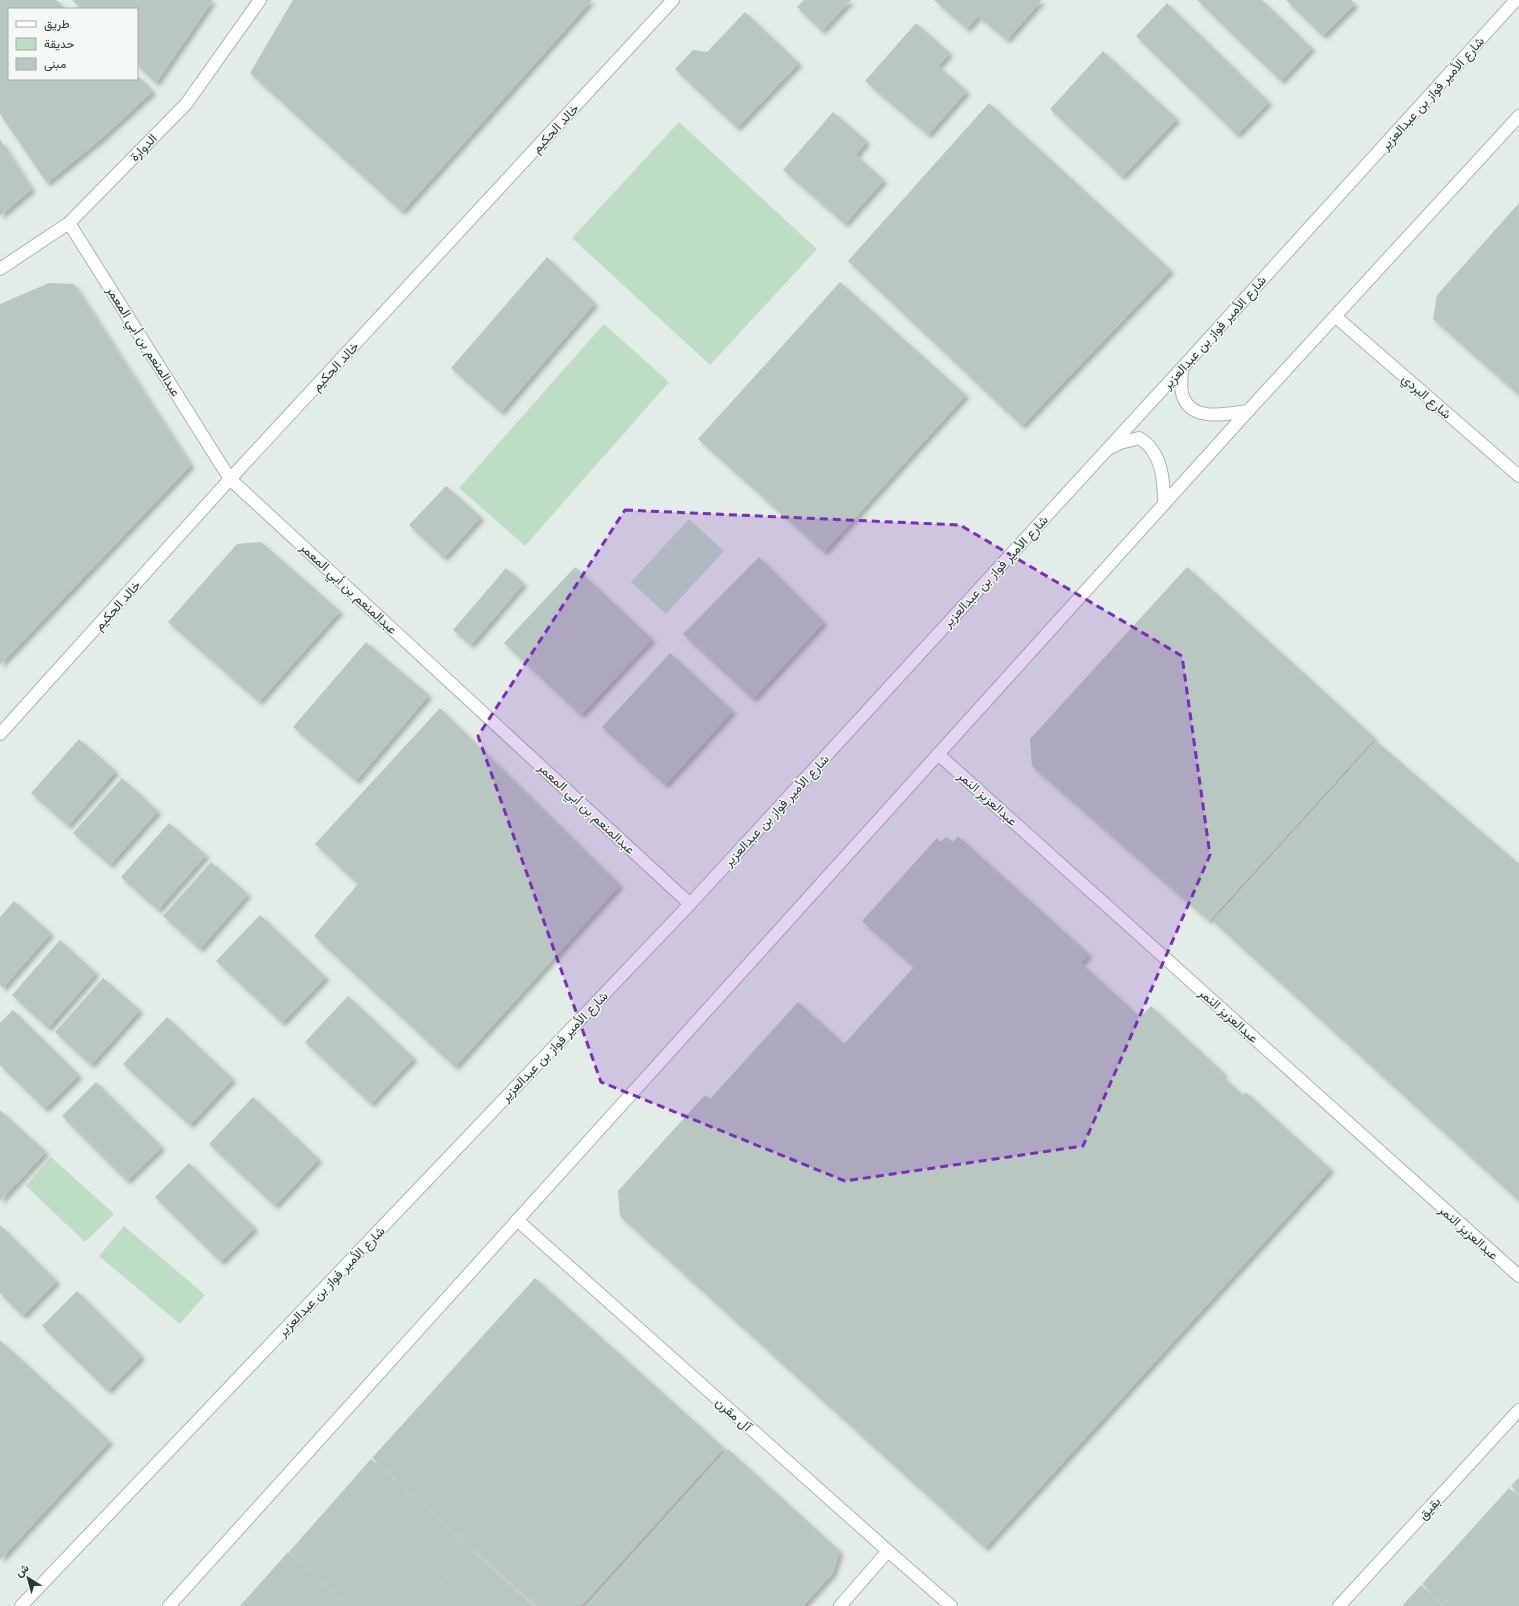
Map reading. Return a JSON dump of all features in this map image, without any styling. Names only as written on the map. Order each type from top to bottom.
[{"type":"main road","name":"الدوارة","points":[[0,269],[69,223],[186,104],[260,0]]},
{"type":"main road","name":"خالد الحكيم","points":[[0,734],[230,479],[673,0]]},
{"type":"main road","name":"شارع الأمير فواز بن عبدالعزير","points":[[21,1606],[690,904],[1182,368],[1516,0]]},
{"type":"main road","points":[[169,1606],[1248,411],[1336,317],[1519,116]]},
{"type":"main road","name":"عبدالمنعم بن أبي المعمر","points":[[69,223],[230,479],[690,904]]},
{"type":"main road","name":"شارع البردي","points":[[1336,317],[1519,476]]},
{"type":"main road","points":[[1182,368],[1182,393],[1189,406],[1201,414],[1218,415],[1248,411]]},
{"type":"main road","points":[[1105,451],[1120,443],[1139,438],[1148,444],[1157,459],[1164,480],[1164,504]]},
{"type":"main road","name":"عبدالعزيز النمر","points":[[938,754],[1519,1276]]},
{"type":"main road","name":"آل مقرن","points":[[517,1220],[951,1606]]},
{"type":"main road","name":"بقيق","points":[[1339,1606],[1519,1410]]},
{"type":"main road","points":[[840,1606],[888,1551]]},
{"type":"highlighted area","points":[[625,510],[960,525],[1182,656],[1210,855],[1083,1146],[845,1181],[601,1082],[478,736]]},
{"type":"green space","points":[[679,122],[817,249],[710,365],[572,238]]},
{"type":"green space","points":[[604,324],[669,382],[525,546],[459,488]]},
{"type":"green space","points":[[689,519],[724,551],[666,614],[631,582]]},
{"type":"green space","points":[[51,1157],[114,1214],[85,1242],[26,1186]]},
{"type":"green space","points":[[124,1226],[205,1295],[180,1324],[99,1256]]},
{"type":"building","points":[[0,0],[56,0],[65,8],[8,8],[8,80],[138,80],[138,76],[153,91],[101,139],[47,183],[0,114]]},
{"type":"building","points":[[72,0],[213,0],[156,83],[138,66],[138,8],[80,8]]},
{"type":"building","points":[[293,0],[592,0],[402,212],[250,73]]},
{"type":"building","points":[[804,0],[851,0],[822,31],[797,7]]},
{"type":"building","points":[[934,0],[1042,0],[1007,40],[978,16],[967,29]]},
{"type":"building","points":[[1197,0],[1262,0],[1312,48],[1281,81]]},
{"type":"building","points":[[1286,0],[1351,0],[1355,4],[1323,36]]},
{"type":"building","points":[[1167,3],[1269,102],[1237,135],[1136,36]]},
{"type":"building","points":[[745,12],[799,63],[737,128],[675,69],[693,50],[707,52]]},
{"type":"building","points":[[916,23],[950,53],[938,66],[967,91],[928,135],[865,81]]},
{"type":"building","points":[[1103,51],[1177,119],[1122,177],[1050,109]]},
{"type":"building","points":[[989,103],[1171,270],[1022,426],[848,261]]},
{"type":"building","points":[[833,112],[867,141],[856,155],[884,180],[845,224],[783,170]]},
{"type":"building","points":[[0,139],[32,189],[0,216]]},
{"type":"building","points":[[1519,203],[1519,395],[1433,319],[1437,295]]},
{"type":"building","points":[[547,257],[595,303],[501,412],[451,368]]},
{"type":"building","points":[[840,282],[966,395],[824,552],[698,439]]},
{"type":"building","points":[[49,283],[74,284],[191,465],[0,665],[0,304]]},
{"type":"building","points":[[446,486],[481,517],[444,558],[409,525]]},
{"type":"building","points":[[261,542],[340,611],[259,702],[168,622],[237,544]]},
{"type":"building","points":[[759,557],[824,622],[753,699],[683,634]]},
{"type":"building","points":[[575,567],[652,639],[581,715],[504,643]]},
{"type":"building","points":[[1187,567],[1375,738],[1209,921],[1032,766],[1030,739]]},
{"type":"building","points":[[506,568],[524,583],[471,645],[453,630]]},
{"type":"building","points":[[366,642],[429,695],[356,781],[293,727]]},
{"type":"building","points":[[670,653],[733,711],[665,785],[602,727]]},
{"type":"building","points":[[440,708],[620,885],[455,1067],[314,936],[358,884],[315,844]]},
{"type":"building","points":[[79,739],[116,771],[68,826],[31,793]]},
{"type":"building","points":[[1376,741],[1519,864],[1519,1201],[1213,921]]},
{"type":"building","points":[[122,778],[158,811],[110,865],[73,833]]},
{"type":"building","points":[[169,823],[206,855],[158,910],[121,877]]},
{"type":"building","points":[[958,836],[1089,954],[1081,963],[1140,1017],[1151,1006],[1224,1073],[1222,1076],[1243,1095],[1246,1092],[1331,1169],[985,1548],[620,1216],[618,1191],[705,1095],[710,1099],[798,1002],[844,1044],[914,967],[862,921],[937,838],[941,842],[946,837],[953,842]]},
{"type":"building","points":[[211,862],[248,894],[200,949],[163,916]]},
{"type":"building","points":[[14,901],[51,933],[3,988],[0,985],[0,917]]},
{"type":"building","points":[[260,915],[326,977],[282,1023],[216,961]]},
{"type":"building","points":[[60,940],[96,973],[48,1028],[12,995]]},
{"type":"building","points":[[103,978],[140,1010],[91,1065],[55,1032]]},
{"type":"building","points":[[348,996],[414,1058],[371,1104],[305,1042]]},
{"type":"building","points":[[13,1010],[79,1075],[45,1109],[0,1065],[0,1023]]},
{"type":"building","points":[[167,1017],[233,1079],[190,1125],[123,1064]]},
{"type":"building","points":[[96,1082],[162,1147],[127,1181],[62,1116]]},
{"type":"building","points":[[253,1097],[319,1159],[275,1206],[209,1144]]},
{"type":"building","points":[[0,1110],[46,1152],[0,1201]]},
{"type":"building","points":[[189,1163],[255,1228],[221,1262],[155,1197]]},
{"type":"building","points":[[0,1225],[57,1281],[23,1316],[0,1293]]},
{"type":"building","points":[[535,1278],[724,1448],[581,1606],[537,1606],[372,1458]]},
{"type":"building","points":[[77,1291],[142,1356],[108,1391],[42,1326]]},
{"type":"building","points":[[0,1340],[110,1441],[0,1560]]},
{"type":"building","points":[[728,1449],[840,1551],[833,1573],[803,1606],[587,1606]]},
{"type":"building","points":[[371,1459],[471,1549],[420,1606],[349,1606],[289,1552]]},
{"type":"building","points":[[1519,1477],[1519,1494],[1511,1486]]},
{"type":"building","points":[[1509,1488],[1519,1497],[1519,1606],[1446,1606],[1422,1584]]},
{"type":"building","points":[[471,1550],[533,1606],[421,1606]]},
{"type":"building","points":[[288,1552],[348,1606],[240,1606]]},
{"type":"building","points":[[1421,1585],[1444,1606],[1402,1606]]}]
